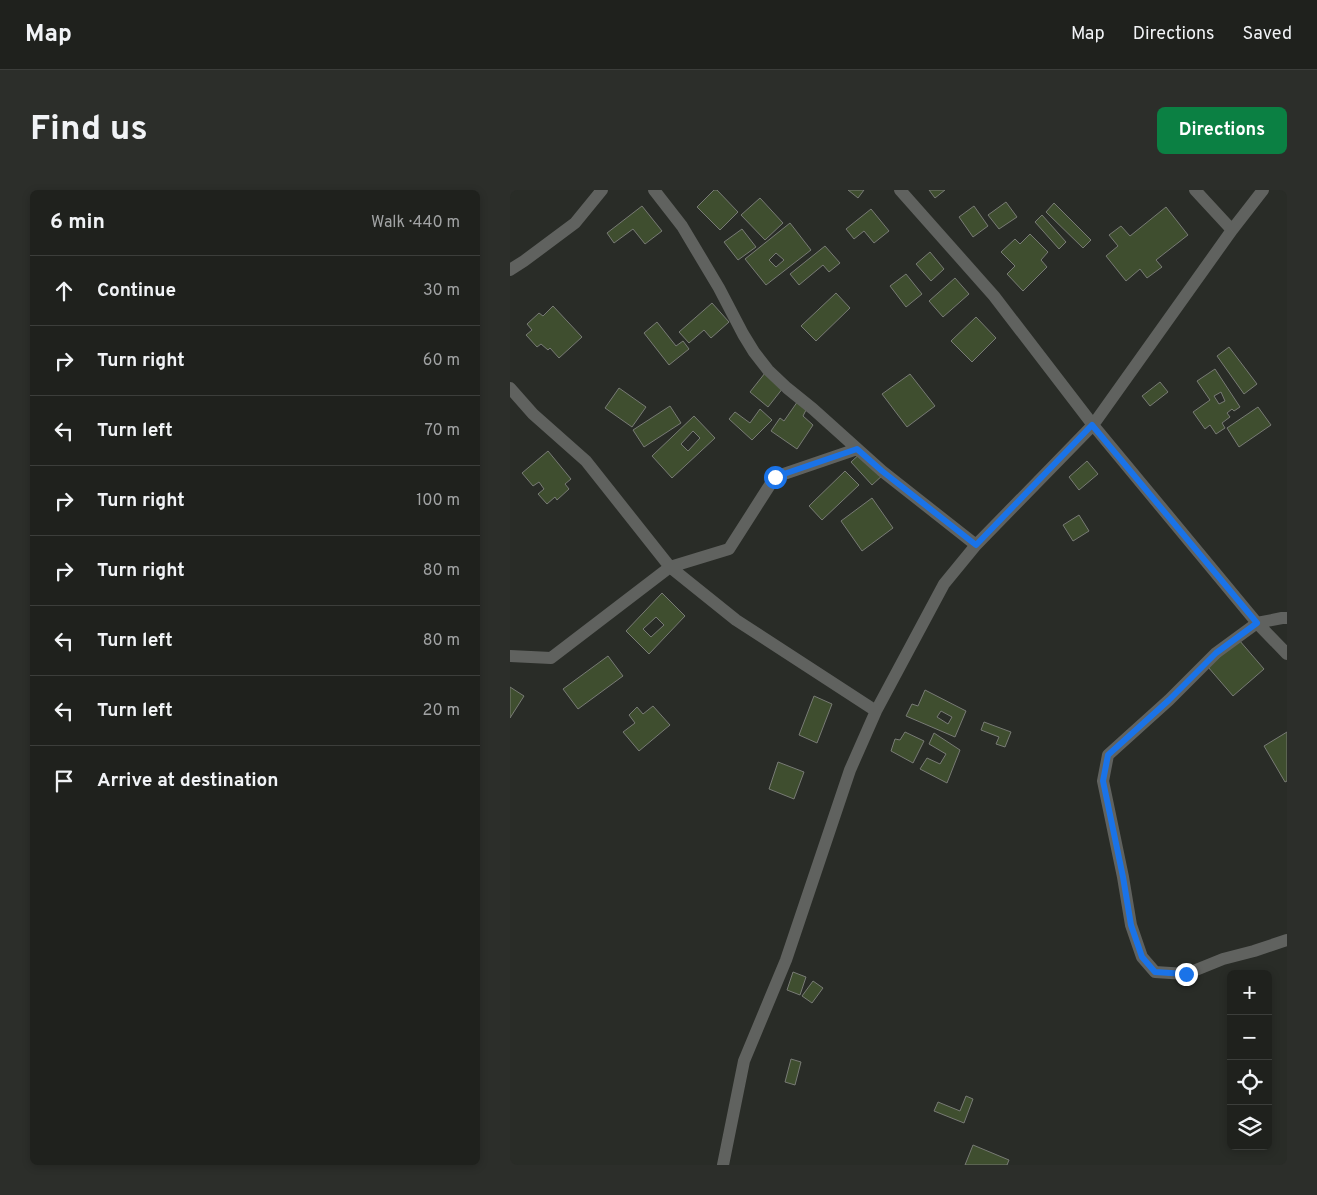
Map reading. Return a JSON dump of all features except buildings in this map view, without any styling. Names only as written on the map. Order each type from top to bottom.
[{"type":"street","points":[[510,270],[575,223],[602,190]]},
{"type":"street","points":[[654,190],[682,226],[719,288],[743,334],[763,364],[787,388],[882,471],[976,545]]},
{"type":"street","points":[[900,190],[994,296],[1092,425],[1257,623],[1287,654]]},
{"type":"street","points":[[1195,190],[1232,230]]},
{"type":"street","points":[[723,1165],[744,1061],[786,960],[850,770],[876,711],[944,584],[976,545],[1092,425],[1232,230],[1263,190]]},
{"type":"street","points":[[510,388],[533,414],[586,461],[670,567],[736,620],[876,711]]},
{"type":"street","points":[[510,656],[551,658],[670,567],[729,550],[775,477],[857,449]]},
{"type":"street","points":[[1287,618],[1257,623],[1216,653],[1169,700],[1108,755],[1103,781],[1131,925],[1142,957],[1155,972],[1186,974],[1222,959],[1287,940]]},
{"type":"route","points":[[775,477],[857,449],[976,545],[1092,425],[1257,623],[1216,653],[1169,700],[1108,755],[1103,781],[1131,925],[1142,957],[1155,972],[1186,974]]}]
